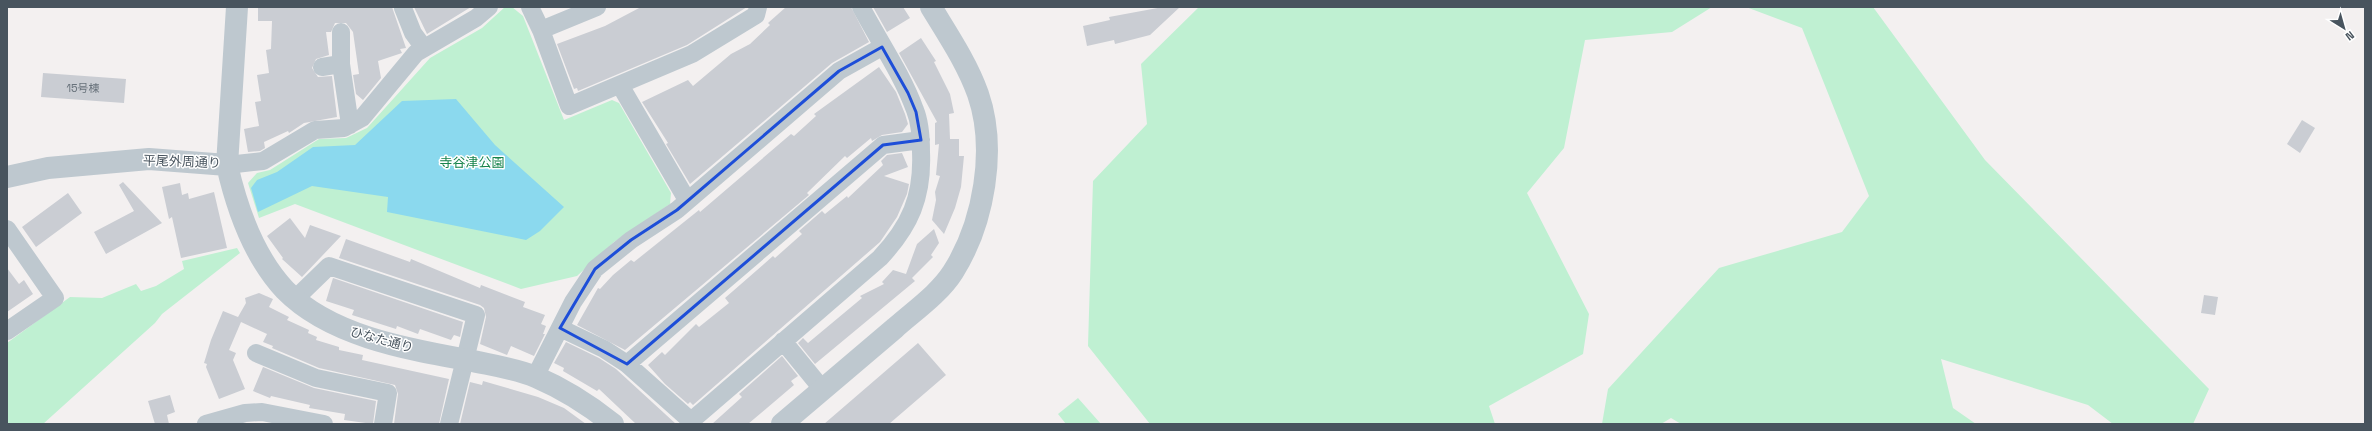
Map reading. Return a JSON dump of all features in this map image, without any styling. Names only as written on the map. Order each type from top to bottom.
[{"type":"street","name":"平尾外周通り","points":[[7,177],[48,168],[149,158],[227,165],[237,7]]},
{"type":"street","points":[[227,165],[263,162],[315,130],[344,128],[362,118],[416,54],[476,18],[489,7]]},
{"type":"street","points":[[530,7],[541,30],[569,106],[692,54],[756,15],[758,7]]},
{"type":"street","points":[[541,30],[597,7]]},
{"type":"street","points":[[560,328],[604,349],[628,364],[691,422],[880,258],[896,240],[917,198],[922,174],[921,140],[916,112],[908,93],[861,7]]},
{"type":"street","points":[[782,424],[824,390],[930,297],[953,272],[975,226],[987,161],[985,127],[978,96],[967,68],[931,7]]},
{"type":"street","points":[[403,8],[413,33],[424,48]]},
{"type":"street","points":[[342,32],[341,64],[350,125]]},
{"type":"street","points":[[535,377],[573,302],[595,269],[630,240],[677,210],[839,71],[882,47]]},
{"type":"street","points":[[322,67],[341,64]]},
{"type":"street","points":[[620,85],[687,200]]},
{"type":"street","points":[[628,364],[883,145],[921,140]]},
{"type":"street","name":"ひなた通り","points":[[227,165],[233,192],[247,228],[262,258],[284,289],[295,299],[345,330],[378,341],[500,367],[535,377],[585,402],[612,424]]},
{"type":"street","points":[[7,229],[55,298],[7,331]]},
{"type":"street","points":[[295,299],[329,266],[476,315],[449,424]]},
{"type":"street","points":[[783,341],[824,390]]},
{"type":"street","points":[[256,353],[316,378],[388,393],[384,424]]},
{"type":"street","points":[[206,424],[245,418],[262,412],[324,424]]},
{"type":"highlighted area","points":[[882,47],[908,93],[916,112],[921,140],[883,145],[627,364],[560,328],[595,269],[631,240],[677,210],[839,71]]},
{"type":"green space","name":"寺谷津公園","points":[[505,7],[512,7],[523,16],[564,120],[612,100],[619,103],[671,193],[670,204],[614,242],[577,276],[521,289],[295,204],[259,218],[248,183],[257,173],[270,170],[319,139],[346,138],[367,128],[430,58],[482,28]]},
{"type":"green space","points":[[1199,7],[1712,7],[1672,32],[1585,40],[1564,148],[1527,193],[1589,314],[1583,354],[1489,406],[1495,424],[1150,424],[1088,346],[1093,181],[1147,124],[1141,64]]},
{"type":"green space","points":[[1746,7],[1873,7],[1985,160],[2209,389],[2193,424],[2113,424],[2088,405],[1941,359],[1953,408],[1976,424],[1681,424],[1671,418],[1661,424],[1602,424],[1608,389],[1719,268],[1842,232],[1869,196],[1802,28]]},
{"type":"green space","points":[[237,248],[240,253],[162,314],[155,323],[43,424],[7,424],[7,343],[70,297],[102,298],[136,284],[141,291],[156,286],[184,269],[182,261]]},
{"type":"green space","points":[[1078,398],[1101,424],[1066,424],[1058,414]]},
{"type":"water","points":[[456,99],[495,145],[564,207],[540,231],[526,240],[387,212],[388,197],[312,186],[258,212],[251,188],[257,180],[277,172],[313,147],[355,145],[402,101]]},
{"type":"building","points":[[258,7],[392,7],[406,48],[400,49],[402,53],[378,61],[381,78],[363,100],[356,94],[353,75],[359,74],[353,32],[346,23],[335,23],[331,32],[326,32],[329,55],[316,59],[312,68],[318,77],[332,76],[337,117],[304,123],[289,133],[288,131],[264,142],[265,148],[260,151],[248,152],[244,129],[259,126],[255,102],[261,101],[257,75],[269,73],[266,50],[271,49],[272,21],[258,21]]},
{"type":"building","points":[[414,7],[471,7],[427,34]]},
{"type":"building","points":[[641,7],[747,7],[687,45],[578,91],[577,88],[574,89],[557,44],[605,26]]},
{"type":"building","points":[[786,7],[851,7],[869,42],[832,63],[690,184],[666,144],[668,143],[642,102],[688,80],[693,86],[731,54],[750,44],[770,25],[768,23]]},
{"type":"building","points":[[873,7],[903,7],[910,18],[887,32]]},
{"type":"building","points":[[1163,7],[1180,7],[1150,35],[1115,44],[1114,40],[1087,46],[1083,26],[1110,20],[1109,17]]},
{"type":"building","points":[[921,38],[936,61],[934,62],[950,94],[954,113],[949,114],[950,139],[959,139],[959,156],[964,156],[961,187],[955,208],[944,234],[932,220],[936,200],[935,192],[940,176],[936,175],[939,144],[935,145],[935,123],[937,122],[899,53]]},
{"type":"building","points":[[879,67],[896,92],[905,114],[908,124],[902,132],[882,135],[872,141],[871,138],[847,158],[845,156],[807,193],[809,195],[625,350],[577,325],[598,288],[600,289],[613,275],[631,260],[634,262],[699,210],[700,212],[791,134],[794,136],[816,116],[814,114]]},
{"type":"building","points":[[43,73],[126,79],[124,103],[41,97]]},
{"type":"building","points":[[2302,120],[2315,128],[2300,153],[2287,144]]},
{"type":"building","points":[[902,153],[908,167],[884,176],[909,184],[907,194],[897,217],[880,242],[693,405],[690,402],[688,404],[665,384],[648,365],[662,352],[665,355],[696,324],[699,327],[729,303],[725,298],[773,256],[775,258],[802,234],[799,231],[822,211],[825,214],[847,196],[848,198],[883,165],[881,161],[887,155]]},
{"type":"building","points":[[123,182],[162,223],[106,254],[94,232],[134,211],[119,185]]},
{"type":"building","points":[[180,183],[182,195],[188,193],[189,199],[214,192],[227,248],[181,258],[172,217],[169,219],[162,187]]},
{"type":"building","points":[[68,193],[82,213],[36,247],[22,227]]},
{"type":"building","points":[[290,218],[305,238],[310,225],[341,236],[302,277],[282,259],[283,258],[267,236]]},
{"type":"building","points":[[934,229],[939,243],[931,255],[933,257],[912,278],[915,281],[815,364],[798,343],[803,338],[808,343],[862,298],[860,296],[884,284],[882,282],[893,270],[906,274],[917,244]]},
{"type":"building","points":[[346,239],[410,262],[411,259],[480,288],[481,285],[525,302],[523,307],[545,315],[541,324],[546,326],[543,334],[545,334],[534,356],[511,346],[507,355],[480,344],[486,317],[484,308],[480,305],[339,258]]},
{"type":"building","points":[[7,268],[19,284],[24,280],[33,294],[7,312]]},
{"type":"building","points":[[333,278],[463,322],[460,337],[454,335],[451,340],[420,329],[418,334],[397,326],[396,329],[352,315],[354,310],[326,301]]},
{"type":"building","points":[[259,293],[273,299],[269,307],[289,317],[287,320],[309,330],[308,333],[317,337],[316,340],[339,347],[339,350],[363,355],[362,360],[449,379],[439,424],[394,424],[398,394],[395,385],[319,368],[272,348],[273,346],[263,342],[267,334],[241,322],[229,350],[236,353],[233,360],[245,389],[219,399],[206,367],[207,364],[204,363],[211,340],[223,311],[238,317],[246,303],[245,298]]},
{"type":"building","points":[[2204,295],[2218,297],[2215,315],[2201,313]]},
{"type":"building","points":[[566,342],[599,358],[616,369],[676,424],[636,424],[599,389],[597,391],[563,371],[564,368],[554,363]]},
{"type":"building","points":[[918,343],[946,375],[889,424],[824,424]]},
{"type":"building","points":[[782,356],[798,376],[791,381],[794,385],[748,424],[712,424],[742,397],[739,394]]},
{"type":"building","points":[[263,367],[314,388],[376,401],[373,424],[344,420],[345,414],[309,408],[310,405],[271,396],[270,398],[253,391]]},
{"type":"building","points":[[483,381],[538,397],[564,408],[586,424],[460,424],[470,382],[482,385]]},
{"type":"building","points":[[170,395],[175,412],[167,415],[169,424],[155,424],[148,401]]}]
